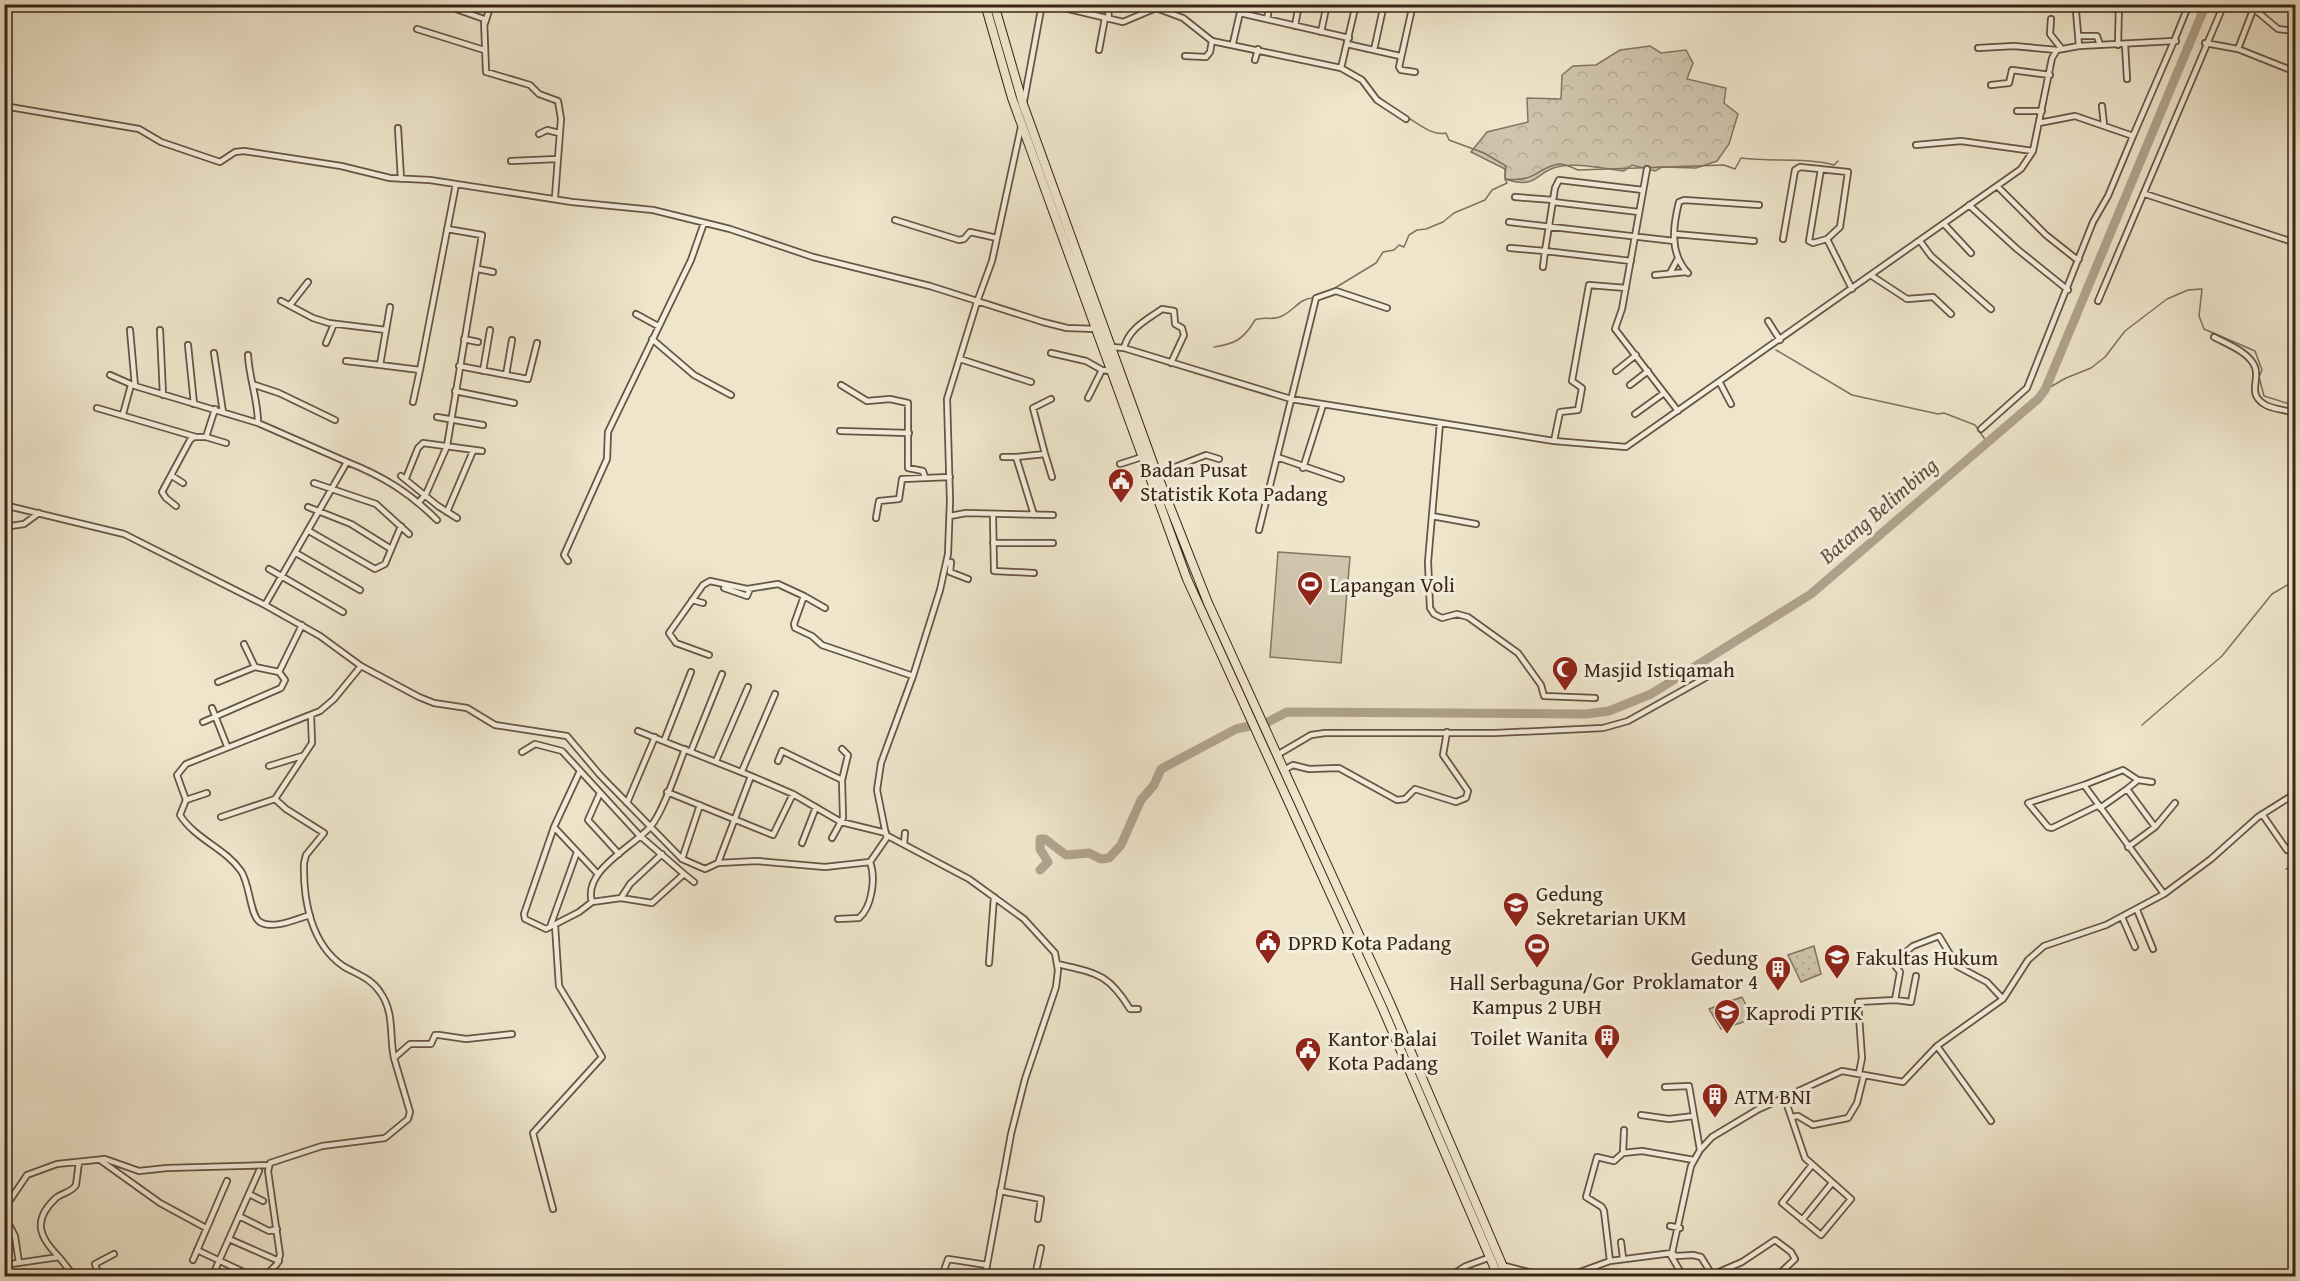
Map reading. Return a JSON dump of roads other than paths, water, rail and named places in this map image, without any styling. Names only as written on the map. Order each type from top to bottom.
[{"type":"highway","points":[[985,4],[1009,88],[1096,329],[1142,445],[1157,474],[1208,603],[1390,1003],[1507,1276]]},
{"type":"highway","points":[[994,4],[1023,104],[1112,347],[1142,445],[1142,457],[1187,579],[1382,1007],[1488,1258],[1498,1276]]},
{"type":"highway","points":[[1469,1213],[1478,1209]]},
{"type":"street","points":[[442,4],[483,18],[485,23]]},
{"type":"street","points":[[491,4],[485,23],[484,68],[489,74],[531,85],[539,94],[558,101],[559,133],[555,197]]},
{"type":"street","points":[[838,919],[859,918],[865,912],[873,876],[870,862],[887,835],[878,802],[877,782],[881,762],[913,676],[947,563],[950,477],[946,405],[976,302],[990,270],[998,238],[1022,123],[1023,104],[1042,4]]},
{"type":"street","points":[[1048,4],[1107,19],[1130,21],[1155,6],[1183,18],[1212,41],[1233,43],[1341,68],[1362,80],[1377,100],[1406,119]]},
{"type":"street","points":[[1233,43],[1242,4]]},
{"type":"street","points":[[1267,19],[1270,4]]},
{"type":"street","points":[[1295,26],[1299,4]]},
{"type":"street","points":[[1321,32],[1327,4]]},
{"type":"street","points":[[1341,68],[1356,4]]},
{"type":"street","points":[[1374,50],[1384,4]]},
{"type":"street","points":[[1413,4],[1399,69],[1415,72]]},
{"type":"street","points":[[2118,45],[2119,4]]},
{"type":"street","points":[[1981,429],[2028,388],[2093,222],[2108,196],[2189,4]]},
{"type":"street","points":[[2098,301],[2224,4]]},
{"type":"street","points":[[2238,49],[2252,7],[2278,29],[2293,31]]},
{"type":"street","points":[[1099,50],[1108,9]]},
{"type":"street","points":[[2076,11],[2079,46]]},
{"type":"street","points":[[1240,13],[1321,32],[1374,50],[1400,56]]},
{"type":"street","points":[[2051,19],[2050,34],[2059,49]]},
{"type":"street","points":[[417,29],[484,50]]},
{"type":"street","points":[[2079,36],[2097,36],[2100,45]]},
{"type":"street","points":[[1185,56],[1206,57],[1210,52],[1212,41]]},
{"type":"street","points":[[1978,48],[2014,46],[2059,49],[2175,41]]},
{"type":"street","points":[[2206,43],[2238,49],[2295,72]]},
{"type":"street","points":[[2125,45],[2127,79]]},
{"type":"street","points":[[1256,60],[1258,49]]},
{"type":"street","points":[[1112,347],[1124,348],[1291,399],[1554,441],[1626,447],[2021,169],[2033,151],[2054,53],[2059,49]]},
{"type":"street","points":[[1991,86],[2009,83],[2012,70],[2050,75]]},
{"type":"street","points":[[4,106],[139,129],[161,142],[220,162],[235,152],[244,151],[330,164],[400,179],[456,184],[653,210],[730,228],[813,257],[930,286],[1066,328],[1096,329]]},
{"type":"street","points":[[2102,106],[2104,124]]},
{"type":"street","points":[[2017,111],[2042,111]]},
{"type":"street","points":[[2039,123],[2075,117],[2104,124],[2133,136]]},
{"type":"street","points":[[398,128],[400,179]]},
{"type":"street","points":[[538,134],[547,130],[559,133]]},
{"type":"street","points":[[1916,145],[1961,141],[2033,151]]},
{"type":"street","points":[[511,161],[557,159]]},
{"type":"street","points":[[1783,239],[1795,170],[1800,167],[1821,169],[1848,172],[1841,222],[1836,231],[1827,239],[1813,243],[1809,241],[1821,169]]},
{"type":"street","points":[[1647,169],[1626,288],[1615,329],[1678,411]]},
{"type":"street","points":[[1543,267],[1558,180],[1643,190]]},
{"type":"street","points":[[413,402],[456,184]]},
{"type":"street","points":[[1997,186],[2046,235],[2079,259]]},
{"type":"street","points":[[2145,194],[2295,243]]},
{"type":"street","points":[[1515,197],[1639,212]]},
{"type":"street","points":[[1655,275],[1687,273],[1677,260],[1674,242],[1681,200],[1759,205]]},
{"type":"street","points":[[1969,206],[2068,290]]},
{"type":"street","points":[[895,220],[959,240],[964,239],[970,232],[998,238]]},
{"type":"street","points":[[1509,222],[1674,242]]},
{"type":"street","points":[[568,561],[564,555],[568,542],[580,524],[607,459],[608,432],[691,260],[704,223]]},
{"type":"street","points":[[1944,224],[1971,254]]},
{"type":"street","points":[[419,502],[426,494],[447,446],[482,235],[447,229]]},
{"type":"street","points":[[1675,234],[1754,241]]},
{"type":"street","points":[[1827,239],[1852,289]]},
{"type":"street","points":[[1920,241],[1931,256],[1991,309]]},
{"type":"street","points":[[1510,248],[1631,261]]},
{"type":"street","points":[[1670,273],[1677,260]]},
{"type":"street","points":[[478,269],[493,272]]},
{"type":"street","points":[[1872,276],[1907,299],[1932,297],[1951,314]]},
{"type":"street","points":[[290,305],[308,282]]},
{"type":"street","points":[[1554,441],[1560,412],[1578,410],[1581,388],[1574,386],[1572,381],[1589,285],[1626,288]]},
{"type":"street","points":[[1259,530],[1316,298],[1336,291],[1387,308]]},
{"type":"street","points":[[282,301],[313,318],[334,324],[386,330]]},
{"type":"street","points":[[380,365],[390,307]]},
{"type":"street","points":[[1124,348],[1133,330],[1146,320],[1162,309],[1174,311],[1175,322],[1182,328],[1184,335],[1171,363]]},
{"type":"street","points":[[636,314],[658,326]]},
{"type":"street","points":[[1768,321],[1780,340]]},
{"type":"street","points":[[326,343],[334,324]]},
{"type":"street","points":[[123,414],[133,385],[130,330]]},
{"type":"street","points":[[160,330],[163,395]]},
{"type":"street","points":[[483,370],[490,330]]},
{"type":"street","points":[[2214,337],[2252,361],[2256,368],[2253,388],[2259,400],[2270,407],[2295,414]]},
{"type":"street","points":[[464,339],[478,342]]},
{"type":"street","points":[[652,339],[694,375],[731,395]]},
{"type":"street","points":[[506,375],[512,340]]},
{"type":"street","points":[[459,366],[530,379],[537,343]]},
{"type":"street","points":[[188,345],[194,404]]},
{"type":"street","points":[[214,353],[223,412]]},
{"type":"street","points":[[1051,353],[1086,361],[1102,370],[1112,370]]},
{"type":"street","points":[[248,355],[250,378],[255,385],[258,423]]},
{"type":"street","points":[[1616,371],[1636,355]]},
{"type":"street","points":[[960,359],[1031,382]]},
{"type":"street","points":[[346,361],[420,370]]},
{"type":"street","points":[[1088,398],[1102,370]]},
{"type":"street","points":[[1630,386],[1648,371]]},
{"type":"street","points":[[110,375],[163,395],[258,423],[378,474],[419,502],[437,520]]},
{"type":"street","points":[[1720,383],[1731,404]]},
{"type":"street","points":[[255,385],[279,393],[335,420]]},
{"type":"street","points":[[841,385],[867,401],[890,399],[908,403],[908,468],[923,471],[925,477]]},
{"type":"street","points":[[455,391],[514,403]]},
{"type":"street","points":[[1635,414],[1664,393]]},
{"type":"street","points":[[1051,399],[1033,408],[1052,477]]},
{"type":"street","points":[[1304,468],[1323,405]]},
{"type":"street","points":[[97,408],[196,437],[206,437],[226,443]]},
{"type":"street","points":[[206,437],[215,410]]},
{"type":"street","points":[[437,417],[483,425]]},
{"type":"street","points":[[1440,423],[1432,516],[1429,599],[1434,614],[1442,618],[1461,615],[1473,620],[1508,649],[1518,653],[1541,685],[1544,696],[1594,698]]},
{"type":"street","points":[[840,431],[909,433]]},
{"type":"street","points":[[176,506],[163,494],[190,440],[196,437]]},
{"type":"street","points":[[457,518],[404,477],[421,444],[426,442],[482,451]]},
{"type":"street","points":[[447,512],[473,451]]},
{"type":"street","points":[[1003,457],[1045,454]]},
{"type":"street","points":[[1157,474],[1206,455],[1213,454],[1220,459]]},
{"type":"street","points":[[1016,457],[1034,515]]},
{"type":"street","points":[[1120,464],[1142,457]]},
{"type":"street","points":[[1277,457],[1304,468],[1341,478]]},
{"type":"street","points":[[265,605],[347,462]]},
{"type":"street","points":[[172,476],[183,483]]},
{"type":"street","points":[[876,518],[879,501],[900,498],[902,479],[950,477]]},
{"type":"street","points":[[314,483],[376,504],[409,534]]},
{"type":"street","points":[[4,505],[124,534],[302,625],[361,666],[419,697],[434,703],[467,708],[495,725],[567,736],[627,803],[644,831],[662,854],[694,882]]},
{"type":"street","points":[[308,507],[351,524],[391,549]]},
{"type":"street","points":[[4,527],[24,524],[39,513]]},
{"type":"street","points":[[993,514],[996,573],[1034,573]]},
{"type":"street","points":[[950,516],[1053,514]]},
{"type":"street","points":[[1432,516],[1476,524]]},
{"type":"street","points":[[309,531],[375,569],[385,564],[401,526]]},
{"type":"street","points":[[993,543],[1053,543]]},
{"type":"street","points":[[296,553],[360,590]]},
{"type":"street","points":[[947,563],[951,562],[950,572],[968,579]]},
{"type":"street","points":[[269,569],[343,612]]},
{"type":"street","points":[[709,655],[676,643],[670,637],[692,600],[703,585],[710,581],[750,589],[778,584],[825,608]]},
{"type":"street","points":[[724,588],[747,596],[750,589]]},
{"type":"street","points":[[804,596],[794,624],[795,628],[812,636],[822,645],[913,676]]},
{"type":"street","points":[[692,600],[703,603]]},
{"type":"street","points":[[279,672],[302,625]]},
{"type":"street","points":[[244,644],[255,666]]},
{"type":"street","points":[[203,722],[277,691],[285,680],[279,672],[255,666],[218,682]]},
{"type":"street","points":[[310,915],[272,925],[258,921],[254,917],[249,886],[240,869],[193,830],[180,815],[186,800],[178,782],[178,772],[186,764],[228,746],[311,715],[328,705],[361,666]]},
{"type":"street","points":[[664,741],[691,672]]},
{"type":"street","points":[[691,751],[722,674]]},
{"type":"street","points":[[1276,753],[1311,735],[1390,731],[1447,732],[1603,728],[1628,721],[1712,674]]},
{"type":"street","points":[[716,761],[748,687]]},
{"type":"street","points":[[742,771],[775,693]]},
{"type":"street","points":[[212,708],[228,746]]},
{"type":"street","points":[[221,817],[274,799],[313,739],[311,715]]},
{"type":"street","points":[[638,731],[742,771],[794,794],[841,822],[887,835],[904,843],[969,879],[994,897],[1035,929],[1055,953],[1056,987],[1023,1086],[999,1191],[985,1276]]},
{"type":"street","points":[[1284,770],[1293,765],[1309,769],[1335,767],[1397,800],[1405,800],[1415,789],[1460,802],[1466,798],[1468,790],[1443,755],[1447,732]]},
{"type":"street","points":[[627,803],[654,737]]},
{"type":"street","points":[[778,761],[785,743]]},
{"type":"street","points":[[522,752],[535,744],[560,750],[600,793],[644,831],[682,859],[705,869],[718,863],[757,861],[825,867],[870,862]]},
{"type":"street","points":[[592,902],[590,897],[597,873],[644,831],[667,792],[685,749]]},
{"type":"street","points":[[832,838],[843,815],[842,780],[848,755],[842,749]]},
{"type":"street","points":[[782,751],[842,780]]},
{"type":"street","points":[[269,766],[302,756]]},
{"type":"street","points":[[2138,780],[2098,807],[2052,828],[2048,827],[2028,804],[2124,770],[2138,780],[2152,782]]},
{"type":"street","points":[[580,771],[554,827],[524,914],[529,921],[546,929],[579,912],[592,902],[621,898],[652,903],[684,874]]},
{"type":"street","points":[[718,863],[751,776]]},
{"type":"street","points":[[2084,785],[2164,894]]},
{"type":"street","points":[[2127,789],[2155,827]]},
{"type":"street","points":[[667,792],[774,835],[794,794]]},
{"type":"street","points":[[600,793],[588,820],[619,854]]},
{"type":"street","points":[[1683,1276],[1671,1254],[1680,1228],[1688,1181],[1694,1160],[1700,1150],[1721,1131],[1784,1096],[1842,1071],[1903,1082],[1937,1046],[2002,999],[2028,960],[2044,946],[2122,917],[2164,894],[2211,859],[2262,814],[2295,793]]},
{"type":"street","points":[[186,800],[207,794]]},
{"type":"street","points":[[4,1209],[22,1180],[32,1172],[57,1164],[99,1159],[111,1160],[138,1171],[268,1165],[276,1159],[322,1146],[384,1138],[408,1119],[410,1112],[391,1042],[392,1020],[382,994],[373,983],[330,955],[319,941],[310,915],[304,863],[306,855],[324,834],[274,799]]},
{"type":"street","points":[[2128,847],[2155,827],[2175,803]]},
{"type":"street","points":[[682,859],[700,805]]},
{"type":"street","points":[[802,843],[816,807]]},
{"type":"street","points":[[2262,814],[2287,850]]},
{"type":"street","points":[[554,827],[597,873]]},
{"type":"street","points":[[904,843],[906,834]]},
{"type":"street","points":[[553,1209],[533,1133],[602,1057],[559,987],[553,926],[577,852]]},
{"type":"street","points":[[621,898],[630,884],[662,854]]},
{"type":"street","points":[[989,963],[994,897]]},
{"type":"street","points":[[2137,910],[2153,949]]},
{"type":"street","points":[[2122,917],[2135,947]]},
{"type":"street","points":[[1895,1000],[1900,972],[1894,965],[1894,961],[1913,946],[1937,936],[1957,966],[1987,982],[2002,999]]},
{"type":"street","points":[[1057,964],[1088,971],[1110,981],[1130,1009],[1138,1009]]},
{"type":"street","points":[[1792,1117],[1798,1116],[1813,1125],[1848,1118],[1857,1103],[1862,1074],[1858,1002],[1895,1000],[1911,1002],[1916,976]]},
{"type":"street","points":[[394,1058],[410,1044],[423,1046],[430,1044],[435,1035],[466,1039],[512,1034]]},
{"type":"street","points":[[1937,1046],[1977,1098],[1991,1121]]},
{"type":"street","points":[[1665,1088],[1689,1086],[1700,1150]]},
{"type":"street","points":[[1784,1096],[1801,1149],[1812,1165],[1851,1198],[1821,1235],[1782,1203],[1812,1165]]},
{"type":"street","points":[[1641,1115],[1669,1119],[1694,1116]]},
{"type":"street","points":[[1623,1153],[1624,1130]]},
{"type":"street","points":[[1610,1261],[1604,1211],[1602,1207],[1587,1199],[1586,1194],[1597,1157],[1614,1161],[1623,1153],[1642,1151],[1694,1160]]},
{"type":"street","points":[[99,1159],[160,1203],[206,1228]]},
{"type":"street","points":[[75,1276],[42,1237],[40,1225],[42,1218],[57,1197],[76,1185],[79,1162]]},
{"type":"street","points":[[265,1276],[279,1261],[268,1165]]},
{"type":"street","points":[[215,1270],[259,1171]]},
{"type":"street","points":[[193,1260],[227,1181]]},
{"type":"street","points":[[1802,1220],[1832,1183]]},
{"type":"street","points":[[999,1191],[1041,1199],[1038,1219]]},
{"type":"street","points":[[249,1194],[263,1201]]},
{"type":"street","points":[[4,1215],[15,1236],[19,1263]]},
{"type":"street","points":[[239,1216],[269,1231],[277,1229]]},
{"type":"street","points":[[1670,1226],[1680,1228]]},
{"type":"street","points":[[229,1239],[279,1261]]},
{"type":"street","points":[[1569,1276],[1623,1258],[1671,1254],[1701,1257],[1713,1276],[1742,1262],[1775,1240],[1791,1252],[1795,1259],[1777,1276]]},
{"type":"street","points":[[1621,1242],[1623,1258]]},
{"type":"street","points":[[1035,1276],[1041,1248]]},
{"type":"street","points":[[197,1250],[252,1276]]},
{"type":"street","points":[[99,1276],[95,1264],[114,1254]]},
{"type":"street","points":[[4,1265],[59,1257]]},
{"type":"street","points":[[1450,1276],[1466,1266],[1488,1258]]},
{"type":"street","points":[[942,1276],[948,1259],[987,1265]]},
{"type":"street","points":[[1502,1265],[1545,1276]]},
{"type":"waterway","name":"Batang Belimbing","points":[[1040,870],[1048,862],[1040,849],[1040,839],[1045,839],[1066,855],[1089,853],[1101,859],[1109,858],[1121,845],[1141,800],[1154,785],[1161,769],[1236,729],[1268,722],[1287,712],[1586,714],[1609,711],[1651,694],[1811,594],[2038,399],[2045,390],[2206,4]]},
{"type":"waterway","points":[[1379,97],[1392,107]]},
{"type":"waterway","points":[[1403,115],[1430,131],[1446,133],[1449,140],[1484,153],[1506,166],[1505,177]]},
{"type":"waterway","points":[[1330,291],[1376,263],[1383,252],[1394,250],[1399,245],[1404,247],[1409,235],[1417,230],[1443,222],[1454,213],[1485,200],[1492,190],[1507,183],[1505,179],[1516,180],[1531,177],[1553,165],[1562,164],[1578,170],[1724,165],[1735,169],[1741,158],[1811,161],[1834,165],[1838,161]]},
{"type":"waterway","name":"Batang Belimbing","points":[[2045,390],[2091,368],[2105,357],[2125,331],[2167,299],[2188,290],[2202,289],[2199,316],[2204,329],[2255,351],[2262,370],[2259,377],[2264,396],[2296,406]]},
{"type":"waterway","points":[[1214,347],[1238,340],[1255,320],[1279,317],[1301,302],[1315,298]]},
{"type":"waterway","points":[[1776,350],[1852,395],[1938,414],[1944,413],[1975,425],[1986,441]]},
{"type":"waterway","points":[[2142,725],[2222,656],[2272,594],[2296,580]]},
{"type":"waterway","points":[[2286,869],[2296,865]]},
{"type":"place","name":"Badan Pusat Statistik Kota Padang","points":[[1121,504]]},
{"type":"place","name":"Lapangan Voli","points":[[1310,607]]},
{"type":"place","name":"Masjid Istiqamah","points":[[1565,692]]},
{"type":"place","name":"Gedung Sekretarian UKM","points":[[1516,928]]},
{"type":"place","name":"DPRD Kota Padang","points":[[1268,965]]},
{"type":"place","name":"Hall Serbaguna/Gor Kampus 2 UBH","points":[[1537,969]]},
{"type":"place","name":"Fakultas Hukum","points":[[1837,980]]},
{"type":"place","name":"Gedung Proklamator 4","points":[[1778,992]]},
{"type":"place","name":"Kaprodi PTIK","points":[[1727,1035]]},
{"type":"place","name":"Toilet Wanita","points":[[1607,1060]]},
{"type":"place","name":"Kantor Balai Kota Padang","points":[[1308,1073]]},
{"type":"place","name":"ATM BNI","points":[[1715,1119]]}]
